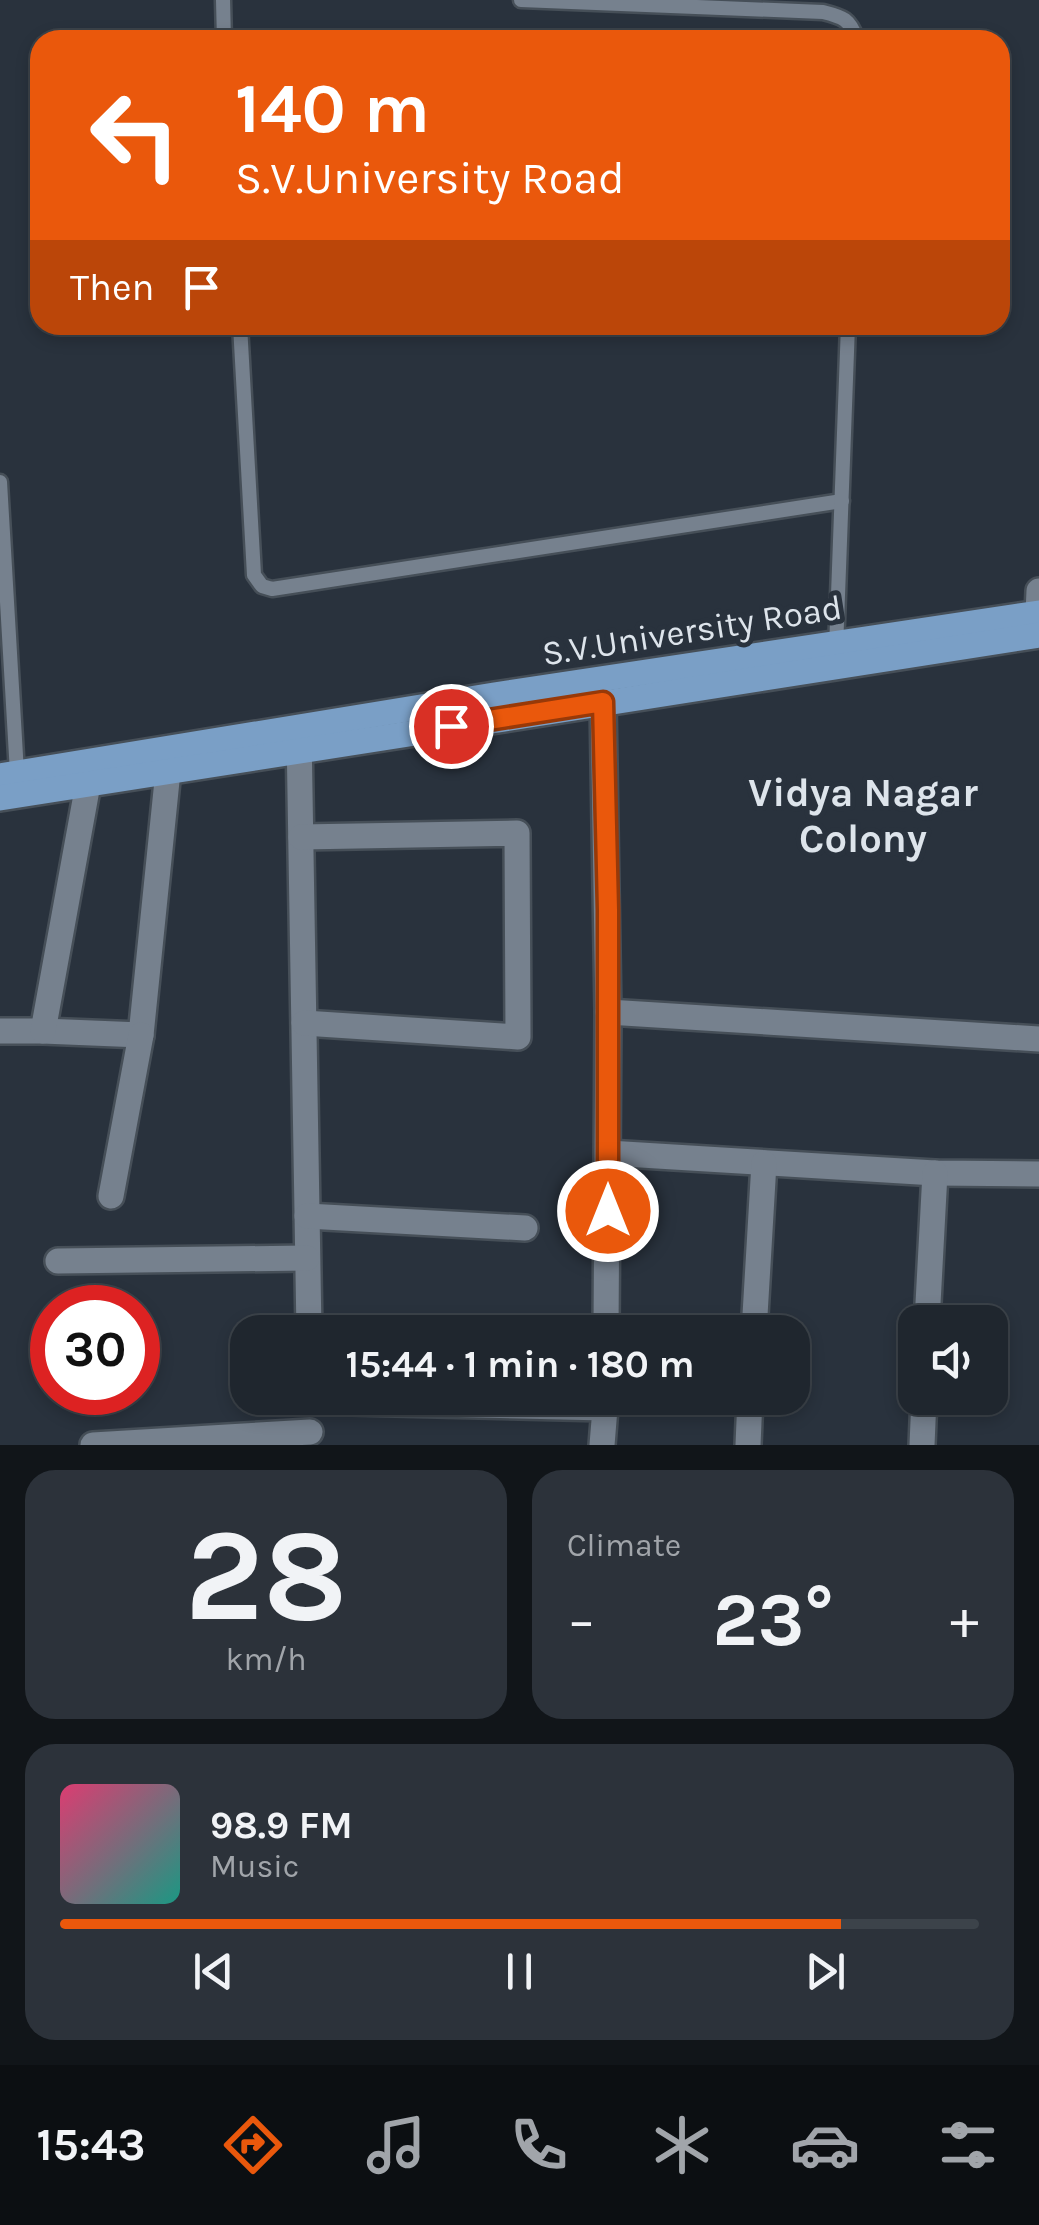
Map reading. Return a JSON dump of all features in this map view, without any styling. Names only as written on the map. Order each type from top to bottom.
[{"type":"main road","name":"S.V.University Road","points":[[4,792],[168,771],[299,739],[603,702],[1039,613]]},
{"type":"main road","name":"S.V.University Road","points":[[4,792],[299,739],[836,654],[1039,635]]},
{"type":"street","points":[[1039,590],[1039,613]]},
{"type":"street","points":[[603,702],[608,1012],[606,1315]]},
{"type":"street","points":[[299,739],[309,1315]]},
{"type":"street","points":[[111,1196],[140,1035],[168,771]]},
{"type":"street","points":[[43,1030],[88,784]]},
{"type":"street","points":[[301,837],[518,833],[518,1037],[304,1022]]},
{"type":"street","points":[[608,1012],[1039,1040]]},
{"type":"street","points":[[0,1031],[140,1035]]},
{"type":"street","points":[[608,1154],[935,1173],[1039,1174]]},
{"type":"street","points":[[755,1315],[764,1163]]},
{"type":"street","points":[[929,1305],[935,1173]]},
{"type":"street","points":[[307,1216],[525,1228]]},
{"type":"street","points":[[58,1262],[308,1258]]},
{"type":"street","points":[[602,1445],[604,1415]]},
{"type":"street","points":[[748,1445],[749,1415]]},
{"type":"street","points":[[922,1445],[923,1415]]},
{"type":"street","points":[[93,1445],[310,1438]]},
{"type":"lane","points":[[223,0],[224,30]]},
{"type":"lane","points":[[520,0],[723,4],[833,15],[842,17],[854,30]]},
{"type":"lane","points":[[241,335],[254,574],[262,586],[272,589],[842,501]]},
{"type":"lane","points":[[836,654],[848,335]]},
{"type":"lane","points":[[0,482],[4,792]]},
{"type":"district","name":"Vidya Nagar Colony","points":[[863,815]]},
{"type":"route","points":[[451,726],[603,702],[608,1211]]}]
